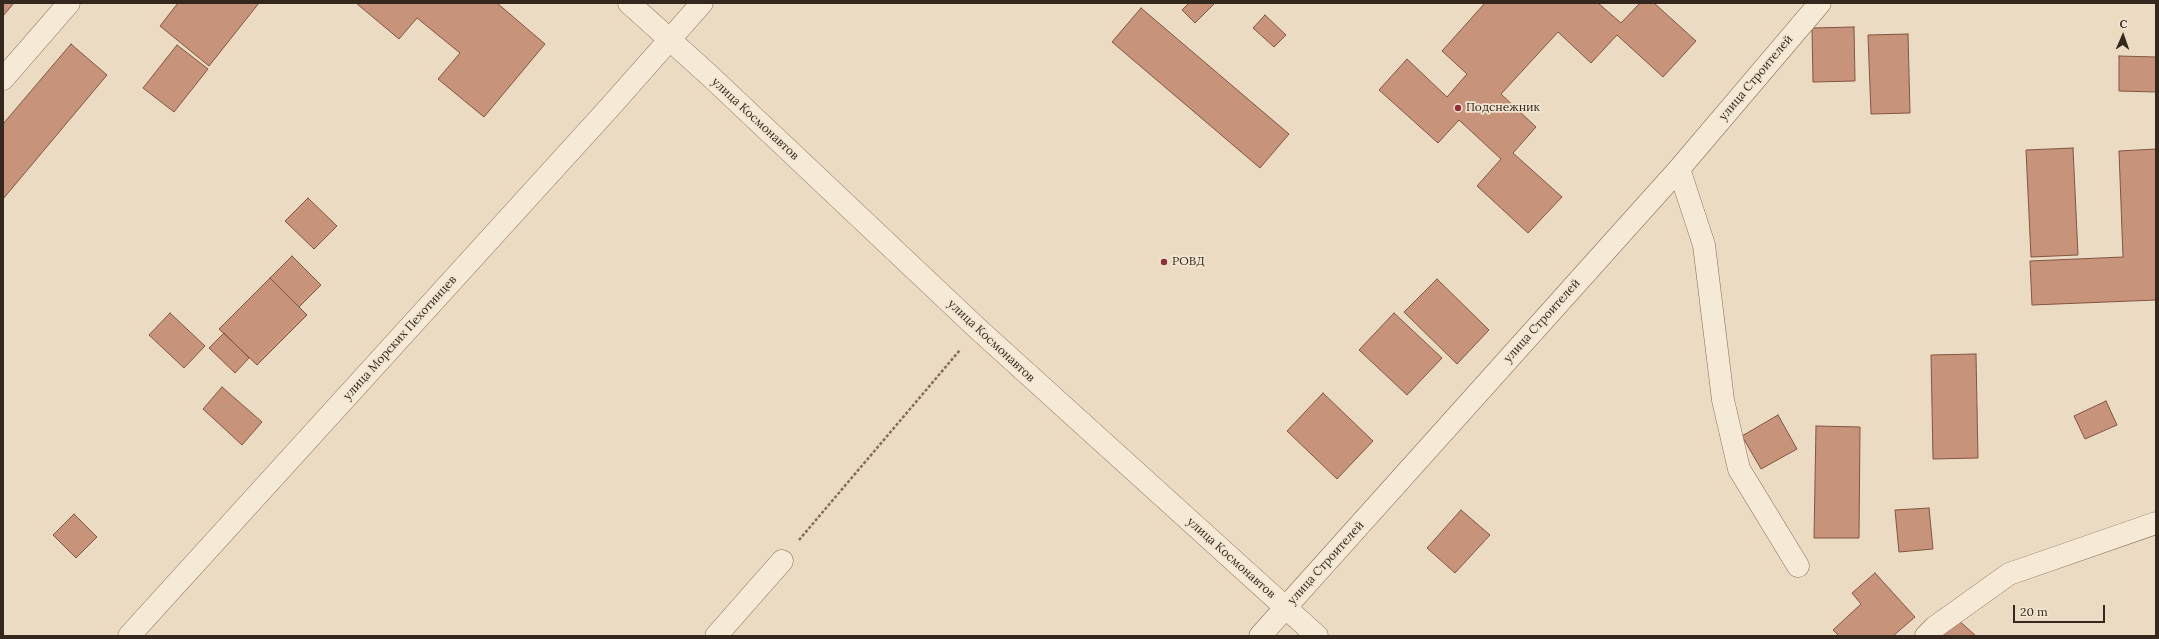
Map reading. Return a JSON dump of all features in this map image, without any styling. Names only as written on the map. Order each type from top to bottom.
[{"type":"street","points":[[3,79],[69,3]]},
{"type":"street","name":"улица Космонавтов","points":[[629,3],[671,40],[978,330],[1317,636]]},
{"type":"street","name":"улица Морских Пехотинцев","points":[[129,636],[671,40],[702,3]]},
{"type":"street","name":"улица Строителей","points":[[1260,636],[1679,169],[1820,3]]},
{"type":"street","points":[[1679,169],[1704,245],[1723,400],[1739,469],[1798,566]]},
{"type":"street","points":[[1926,636],[1935,627],[2009,574],[2156,523]]},
{"type":"street","points":[[716,636],[782,561]]},
{"type":"path","points":[[782,561],[978,330]]},
{"type":"building","points":[[3,3],[14,3],[3,16]]},
{"type":"building","points":[[178,3],[259,3],[209,66],[160,26]]},
{"type":"building","points":[[356,3],[497,3],[545,44],[484,117],[438,79],[460,53],[417,18],[399,39]]},
{"type":"building","points":[[1189,3],[1215,3],[1195,23],[1182,10]]},
{"type":"building","name":"Подснежник","points":[[1485,3],[1598,3],[1621,23],[1640,3],[1654,3],[1696,41],[1663,77],[1617,35],[1591,63],[1558,32],[1501,94],[1536,127],[1513,153],[1562,197],[1528,233],[1477,186],[1501,159],[1459,120],[1438,143],[1379,90],[1407,59],[1447,97],[1467,74],[1442,51]]},
{"type":"building","points":[[1141,8],[1289,134],[1260,168],[1112,42]]},
{"type":"building","points":[[1265,15],[1286,35],[1274,47],[1253,28]]},
{"type":"building","points":[[1854,27],[1855,81],[1813,82],[1812,28]]},
{"type":"building","points":[[1908,34],[1910,113],[1871,114],[1868,35]]},
{"type":"building","points":[[71,44],[107,75],[3,199],[3,124]]},
{"type":"building","points":[[177,45],[208,69],[174,112],[143,88]]},
{"type":"building","points":[[2119,56],[2156,57],[2156,92],[2119,91]]},
{"type":"building","points":[[2073,148],[2078,255],[2031,257],[2026,150]]},
{"type":"building","points":[[2156,149],[2156,300],[2032,305],[2030,261],[2123,257],[2119,151]]},
{"type":"building","points":[[308,198],[337,226],[314,249],[285,221]]},
{"type":"building","points":[[292,256],[321,285],[299,307],[270,278]]},
{"type":"building","points":[[270,278],[307,315],[257,365],[219,329]]},
{"type":"building","points":[[1437,279],[1489,330],[1457,364],[1404,312]]},
{"type":"building","points":[[170,313],[205,346],[184,368],[149,335]]},
{"type":"building","points":[[1394,313],[1442,358],[1407,395],[1359,350]]},
{"type":"building","points":[[224,333],[249,358],[235,373],[209,348]]},
{"type":"building","points":[[1976,354],[1978,458],[1933,459],[1931,355]]},
{"type":"building","points":[[222,387],[262,422],[242,445],[203,409]]},
{"type":"building","points":[[1323,393],[1373,441],[1337,479],[1287,431]]},
{"type":"building","points":[[2106,401],[2117,425],[2085,439],[2074,416]]},
{"type":"building","points":[[1778,415],[1797,449],[1761,469],[1742,436]]},
{"type":"building","points":[[1816,426],[1860,427],[1859,538],[1814,538]]},
{"type":"building","points":[[1929,508],[1933,549],[1899,552],[1895,510]]},
{"type":"building","points":[[1461,510],[1490,535],[1455,573],[1427,548]]},
{"type":"building","points":[[74,514],[97,537],[76,558],[53,535]]},
{"type":"building","points":[[1875,573],[1915,617],[1893,636],[1839,636],[1833,630],[1861,604],[1852,593]]},
{"type":"building","points":[[1957,619],[1976,636],[1941,636]]},
{"type":"place","name":"Подснежник","points":[[1458,108]]},
{"type":"place","name":"РОВД","points":[[1164,262]]}]
